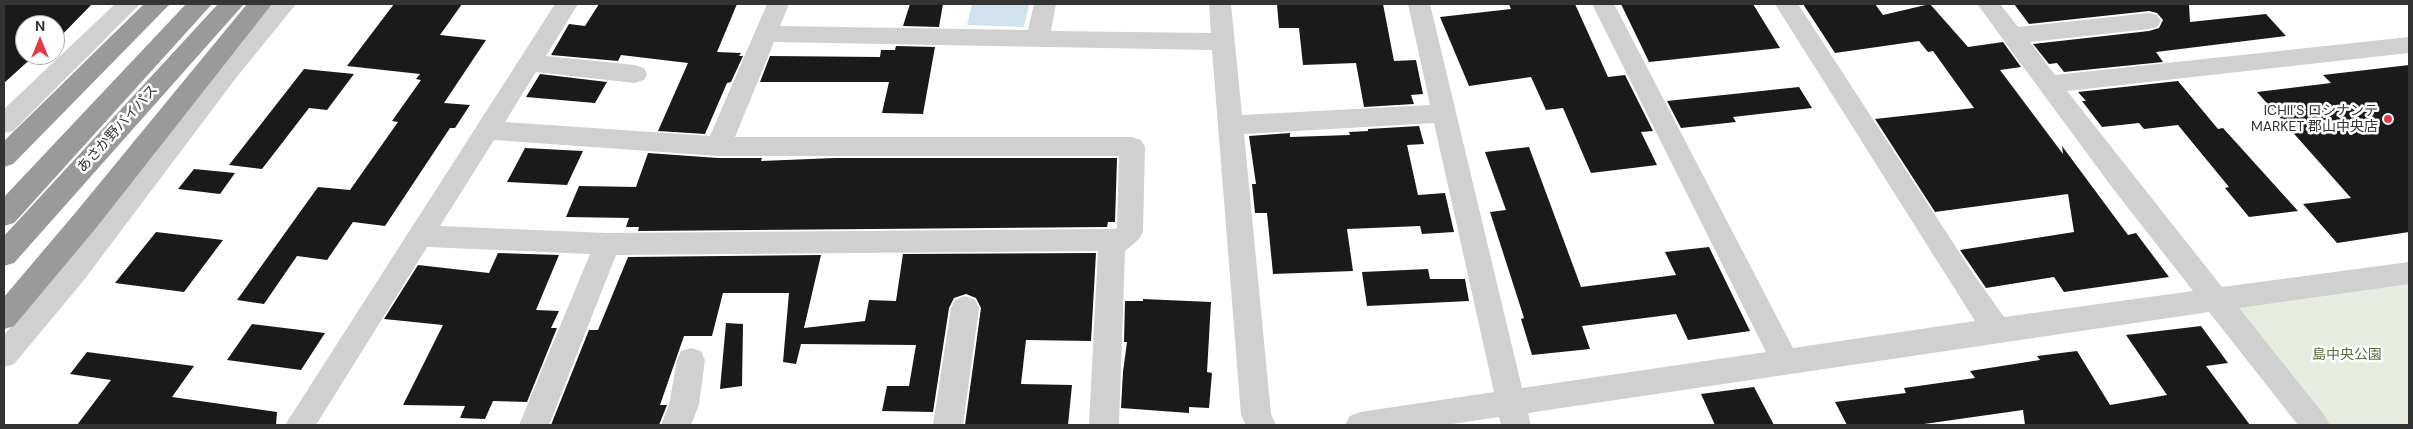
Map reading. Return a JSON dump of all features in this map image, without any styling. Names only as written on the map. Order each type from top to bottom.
[{"type":"highway","points":[[4,157],[158,4]]},
{"type":"highway","name":"あさか野バイパス","points":[[4,215],[200,4]]},
{"type":"highway","name":"あさか野バイパス","points":[[4,255],[232,4]]},
{"type":"highway","points":[[4,317],[86,220],[260,4]]},
{"type":"street","points":[[4,124],[129,4]]},
{"type":"street","points":[[4,355],[74,272],[228,72],[285,4]]},
{"type":"street","points":[[300,425],[568,4]]},
{"type":"street","points":[[718,146],[778,4]]},
{"type":"street","points":[[1038,38],[1045,4]]},
{"type":"street","points":[[1220,4],[1256,415],[1261,425]]},
{"type":"street","points":[[1419,4],[1513,414]]},
{"type":"street","points":[[1602,4],[1785,361]]},
{"type":"street","points":[[1786,4],[1952,264],[1997,330]]},
{"type":"street","points":[[1988,4],[2120,178],[2315,425]]},
{"type":"street","points":[[2013,36],[2149,21]]},
{"type":"street","points":[[765,34],[1223,42]]},
{"type":"street","points":[[2050,84],[2409,45]]},
{"type":"street","points":[[531,62],[634,74]]},
{"type":"street","points":[[1231,126],[1443,113]]},
{"type":"street","points":[[488,130],[718,146],[1132,147],[1130,232],[1112,247],[1104,425]]},
{"type":"street","points":[[421,236],[606,244],[1120,240]]},
{"type":"street","points":[[534,425],[606,244]]},
{"type":"street","points":[[1360,425],[1513,414],[1785,361],[2409,273]]},
{"type":"street","points":[[948,425],[965,308]]},
{"type":"street","points":[[676,425],[684,405],[692,360]]},
{"type":"green space","name":"島中央公園","points":[[2409,283],[2409,425],[2323,425],[2232,308]]},
{"type":"water","points":[[972,4],[1029,4],[1024,27],[967,25]]},
{"type":"building","points":[[4,4],[92,4],[65,32],[65,15],[15,15],[15,65],[24,65],[4,83]]},
{"type":"building","points":[[394,4],[462,4],[440,35],[486,40],[444,103],[470,105],[455,128],[450,128],[385,226],[353,222],[327,260],[297,256],[264,304],[237,300],[318,187],[350,190],[398,122],[392,121],[421,80],[416,79],[420,74],[347,66]]},
{"type":"building","points":[[599,4],[737,4],[717,52],[741,53],[739,56],[743,56],[731,82],[727,83],[705,134],[658,131],[688,63],[621,55],[618,61],[551,55],[569,24],[585,26]]},
{"type":"building","points":[[910,4],[943,4],[939,27],[903,26]]},
{"type":"building","points":[[1277,4],[1383,4],[1394,61],[1416,60],[1423,94],[1411,95],[1414,104],[1364,107],[1356,63],[1303,65],[1299,28],[1279,28]]},
{"type":"building","points":[[1509,4],[1575,4],[1608,77],[1625,75],[1653,131],[1641,132],[1657,165],[1591,173],[1563,108],[1546,110],[1531,77],[1469,86],[1440,17],[1511,9]]},
{"type":"building","points":[[1621,4],[1753,4],[1780,48],[1649,62]]},
{"type":"building","points":[[1803,4],[1875,4],[1883,15],[1930,4],[1968,47],[2003,42],[2021,67],[2000,70],[2063,154],[2062,146],[2128,235],[2136,233],[2169,277],[2064,292],[2054,277],[1986,288],[1960,250],[2074,232],[2068,194],[1935,212],[1875,119],[1974,108],[1933,51],[1928,52],[1919,41],[1835,53]]},
{"type":"building","points":[[2014,4],[2189,4],[2190,22],[2266,14],[2286,36],[2156,52],[2163,62],[2064,72],[2057,63],[2049,64],[2033,44],[2149,31],[2159,28],[2163,20],[2157,13],[2149,11],[2029,24]]},
{"type":"building","points":[[896,46],[935,47],[923,114],[882,113],[889,82],[760,82],[770,56],[880,57],[881,50],[895,50]]},
{"type":"building","points":[[2409,65],[2409,232],[2337,243],[2303,204],[2351,198],[2257,92],[2331,83],[2323,75]]},
{"type":"building","points":[[304,69],[354,74],[327,110],[309,108],[262,169],[229,165]]},
{"type":"building","points":[[540,74],[607,82],[595,103],[526,97]]},
{"type":"building","points":[[2178,81],[2218,129],[2223,128],[2298,211],[2249,217],[2225,188],[2229,187],[2178,125],[2144,129],[2139,123],[2102,127],[2082,101],[2086,101],[2078,92]]},
{"type":"building","points":[[1799,87],[1812,108],[1733,117],[1736,122],[1681,128],[1667,101]]},
{"type":"building","points":[[1419,126],[1424,144],[1407,145],[1418,195],[1445,193],[1454,232],[1422,234],[1420,226],[1347,229],[1353,271],[1273,274],[1267,213],[1255,213],[1252,184],[1256,184],[1249,136],[1290,133],[1290,137],[1350,135],[1349,132],[1368,131],[1368,129]]},
{"type":"building","points":[[1529,147],[1581,287],[1676,275],[1665,252],[1709,247],[1750,331],[1688,340],[1676,314],[1582,326],[1590,349],[1532,355],[1521,319],[1524,318],[1490,212],[1506,210],[1485,152]]},
{"type":"building","points":[[525,148],[583,151],[567,185],[507,182]]},
{"type":"building","points":[[648,153],[718,158],[762,158],[761,161],[835,158],[1117,158],[1115,222],[1108,222],[1107,227],[638,231],[639,227],[626,227],[629,218],[566,217],[579,186],[636,187]]},
{"type":"building","points":[[194,169],[235,173],[220,194],[178,189]]},
{"type":"building","points":[[156,232],[223,240],[184,292],[115,283]]},
{"type":"building","points":[[498,253],[559,255],[536,310],[559,311],[551,328],[557,328],[527,402],[493,401],[485,419],[460,418],[465,406],[403,405],[443,325],[384,319],[418,265],[489,273]]},
{"type":"building","points":[[1096,253],[1091,341],[1026,340],[1021,384],[1072,385],[1068,425],[965,425],[981,308],[976,298],[966,294],[954,298],[949,308],[933,412],[882,411],[887,386],[909,386],[916,345],[801,344],[796,364],[783,362],[789,293],[723,293],[712,336],[684,336],[660,405],[667,405],[659,425],[551,425],[589,330],[598,330],[628,257],[821,255],[804,328],[865,321],[869,300],[896,301],[903,254]]},
{"type":"building","points":[[1428,269],[1430,279],[1465,279],[1469,301],[1367,306],[1362,272]]},
{"type":"building","points":[[1143,299],[1211,302],[1207,372],[1212,373],[1209,408],[1189,407],[1189,413],[1121,408],[1127,342],[1124,342],[1125,301],[1143,301]]},
{"type":"building","points":[[726,323],[743,324],[742,386],[720,389]]},
{"type":"building","points":[[252,324],[325,333],[301,370],[227,360]]},
{"type":"building","points":[[2201,326],[2228,363],[2206,366],[2250,425],[2025,425],[2023,410],[1917,425],[1847,425],[1835,402],[1906,393],[1904,388],[1975,378],[1970,371],[2040,360],[2037,356],[2077,351],[2110,405],[2167,395],[2126,335]]},
{"type":"building","points":[[87,352],[194,366],[172,397],[277,412],[276,425],[77,425],[111,380],[70,374]]},
{"type":"building","points":[[1754,387],[1774,425],[1715,425],[1701,394]]},
{"type":"place","name":"ICHII’S ロシナンテ MARKET 郡山中央店","points":[[2388,119]]}]
